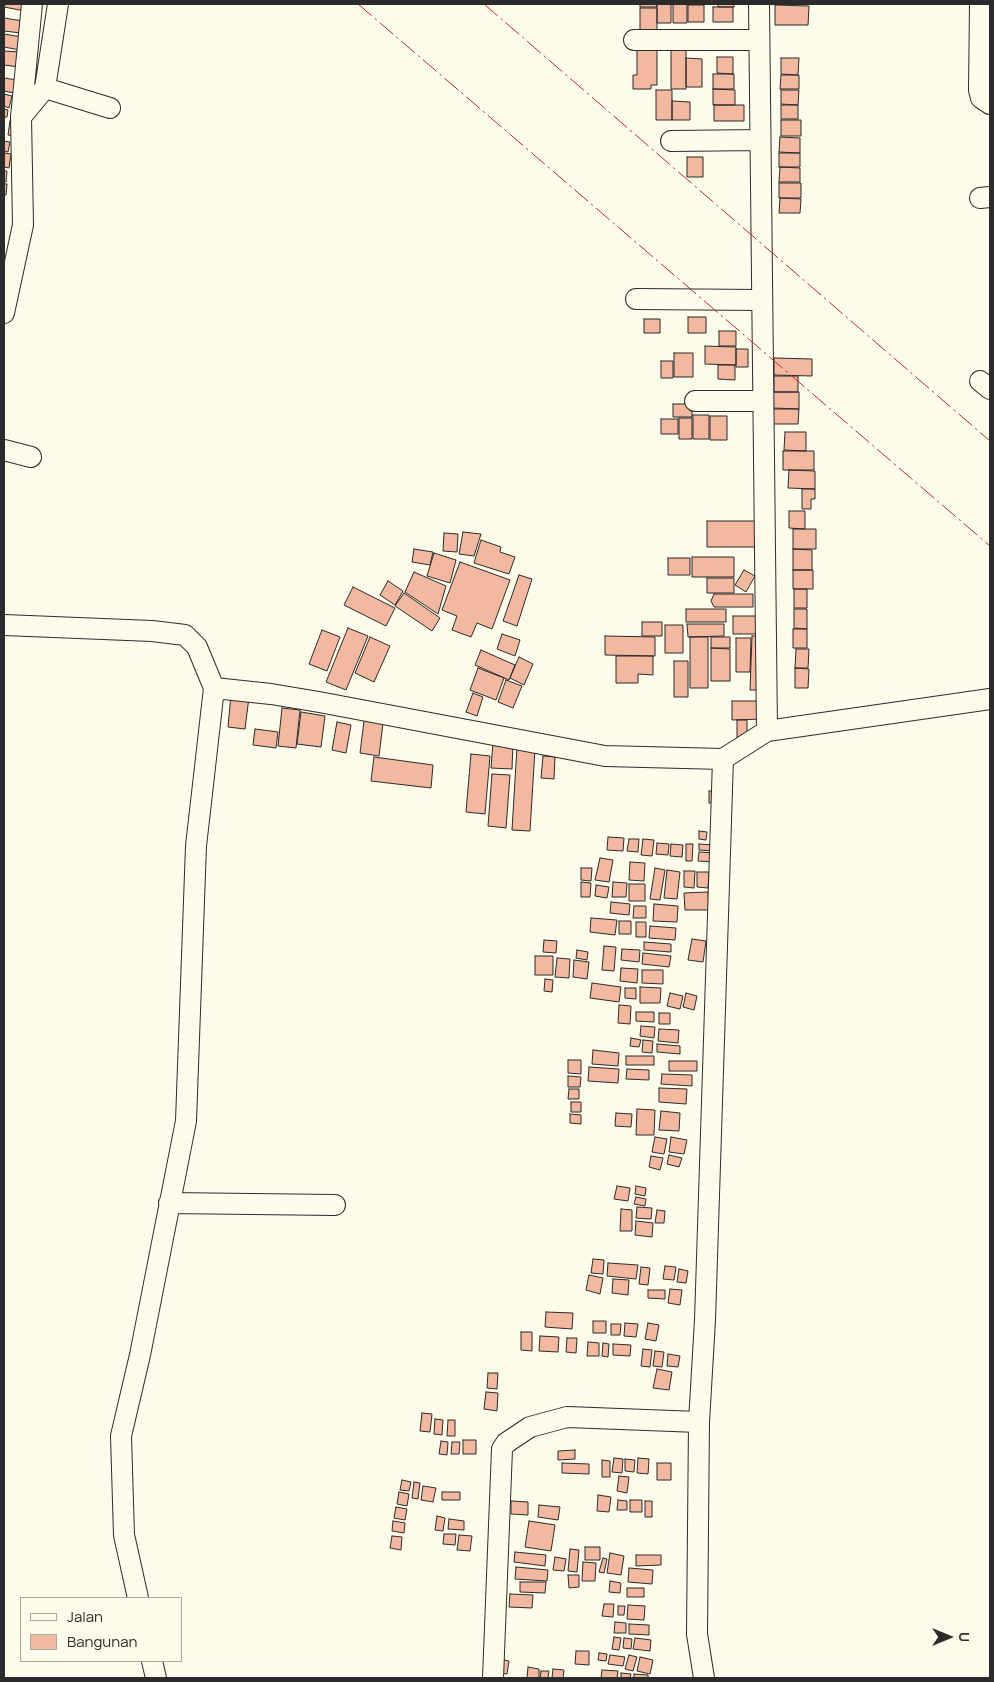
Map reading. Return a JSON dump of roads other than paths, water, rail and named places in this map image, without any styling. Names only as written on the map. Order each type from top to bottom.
[{"type":"street","points":[[4,314],[22,225],[20,117],[32,4]]},
{"type":"street","points":[[20,117],[45,88],[58,4]]},
{"type":"street","points":[[759,4],[766,731]]},
{"type":"street","points":[[980,4],[979,90],[981,98],[990,104]]},
{"type":"street","points":[[634,40],[759,40]]},
{"type":"street","points":[[45,88],[110,108]]},
{"type":"street","points":[[671,141],[760,140]]},
{"type":"street","points":[[636,299],[762,300]]},
{"type":"street","points":[[695,401],[763,401]]},
{"type":"street","points":[[4,450],[31,458]]},
{"type":"street","points":[[4,625],[152,631],[185,635],[197,647],[214,688],[196,846],[186,1120],[140,1355],[121,1436],[124,1535],[138,1597]]},
{"type":"street","points":[[214,688],[271,694],[319,702],[605,756],[723,759],[766,731],[990,698]]},
{"type":"street","points":[[704,1678],[696,1634],[699,1422],[706,1300],[723,759]]},
{"type":"street","points":[[169,1203],[335,1205]]},
{"type":"street","points":[[493,1678],[502,1449],[506,1443],[530,1427],[567,1416],[699,1422]]},
{"type":"street","points":[[152,1662],[156,1678]]}]
